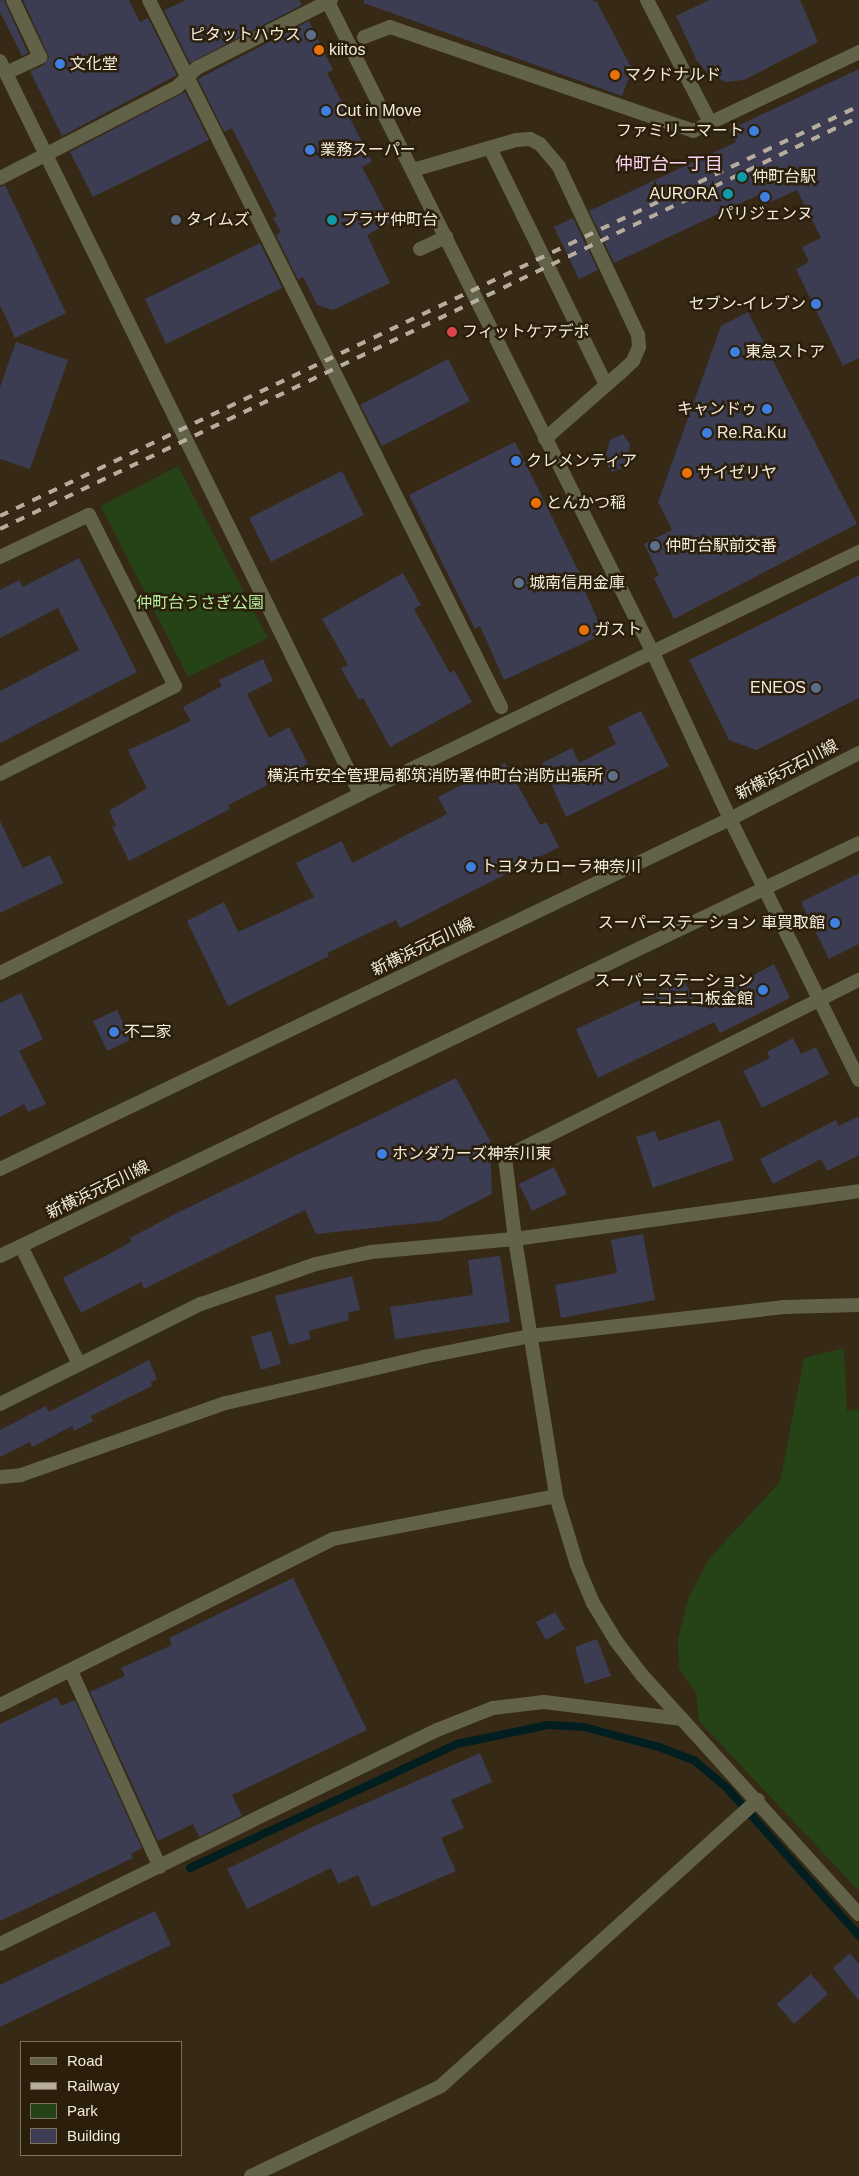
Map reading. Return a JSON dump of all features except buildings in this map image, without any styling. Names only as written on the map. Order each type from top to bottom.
[{"type":"street","points":[[12,0],[40,56],[3,67],[360,794]]},
{"type":"street","points":[[149,0],[501,708]]},
{"type":"street","points":[[647,0],[710,122]]},
{"type":"street","points":[[0,178],[177,87],[197,68],[329,1],[653,653],[730,819],[859,1080]]},
{"type":"street","points":[[364,37],[390,27],[692,130],[859,52]]},
{"type":"street","points":[[413,170],[490,148],[530,139],[540,144],[559,167],[638,335],[639,347],[633,361],[545,439]]},
{"type":"street","points":[[490,148],[606,385]]},
{"type":"street","points":[[420,249],[446,237]]},
{"type":"street","points":[[0,557],[88,514],[175,686],[0,774]]},
{"type":"street","points":[[0,973],[360,794],[859,552]]},
{"type":"street","name":"新横浜元石川線","points":[[0,1169],[730,819],[859,753]]},
{"type":"street","name":"新横浜元石川線","points":[[0,1256],[765,890],[859,843]]},
{"type":"street","points":[[859,980],[505,1157],[515,1239],[556,1496],[577,1565],[593,1603],[616,1641],[682,1720],[758,1800],[859,1914]]},
{"type":"street","points":[[0,1404],[201,1304],[316,1264],[371,1252],[515,1239],[859,1191]]},
{"type":"street","points":[[21,1246],[79,1364]]},
{"type":"street","points":[[0,1476],[21,1475],[226,1404],[414,1359],[530,1336],[784,1307],[859,1304]]},
{"type":"street","points":[[0,1705],[333,1540],[556,1496]]},
{"type":"street","points":[[71,1671],[160,1867]]},
{"type":"street","points":[[0,1944],[437,1730],[494,1708],[544,1702],[682,1720]]},
{"type":"street","points":[[251,2176],[441,2086],[758,1800]]},
{"type":"green space","name":"仲町台うさぎ公園","points":[[178,466],[268,638],[188,677],[101,506]]},
{"type":"green space","points":[[844,1348],[847,1411],[859,1409],[859,1891],[699,1721],[696,1693],[679,1668],[678,1639],[689,1596],[709,1559],[780,1482],[804,1358]]},
{"type":"waterway","points":[[190,1868],[457,1744],[548,1725],[584,1727],[659,1747],[695,1761],[726,1787],[859,1936]]},
{"type":"railway","points":[[0,516],[859,106]]},
{"type":"railway","points":[[0,529],[859,117]]},
{"type":"place","name":"ピタットハウス","points":[[311,35]]},
{"type":"place","name":"kiitos","points":[[319,50]]},
{"type":"place","name":"文化堂","points":[[60,64]]},
{"type":"place","name":"マクドナルド","points":[[615,75]]},
{"type":"place","name":"Cut in Move","points":[[326,111]]},
{"type":"place","name":"ファミリーマート","points":[[754,131]]},
{"type":"place","name":"業務スーパー","points":[[310,150]]},
{"type":"place","name":"仲町台駅","points":[[742,177]]},
{"type":"place","name":"AURORA","points":[[728,194]]},
{"type":"place","name":"パリジェンヌ","points":[[765,197]]},
{"type":"place","name":"タイムズ","points":[[176,220]]},
{"type":"place","name":"プラザ仲町台","points":[[332,220]]},
{"type":"place","name":"セブン-イレブン","points":[[816,304]]},
{"type":"place","name":"フィットケアデポ","points":[[452,332]]},
{"type":"place","name":"東急ストア","points":[[735,352]]},
{"type":"place","name":"キャンドゥ","points":[[767,409]]},
{"type":"place","name":"Re.Ra.Ku","points":[[707,433]]},
{"type":"place","name":"クレメンティア","points":[[516,461]]},
{"type":"place","name":"サイゼリヤ","points":[[687,473]]},
{"type":"place","name":"とんかつ稲","points":[[536,503]]},
{"type":"place","name":"仲町台駅前交番","points":[[655,546]]},
{"type":"place","name":"城南信用金庫","points":[[519,583]]},
{"type":"place","name":"ガスト","points":[[584,630]]},
{"type":"place","name":"ENEOS","points":[[816,688]]},
{"type":"place","name":"横浜市安全管理局都筑消防署仲町台消防出張所","points":[[613,776]]},
{"type":"place","name":"トヨタカローラ神奈川","points":[[471,867]]},
{"type":"place","name":"スーパーステーション 車買取館","points":[[835,923]]},
{"type":"place","name":"スーパーステーション ニコニコ板金館","points":[[763,990]]},
{"type":"place","name":"不二家","points":[[114,1032]]},
{"type":"place","name":"ホンダカーズ神奈川東","points":[[382,1154]]},
{"type":"district","name":"仲町台一丁目","points":[[669,164]]}]
